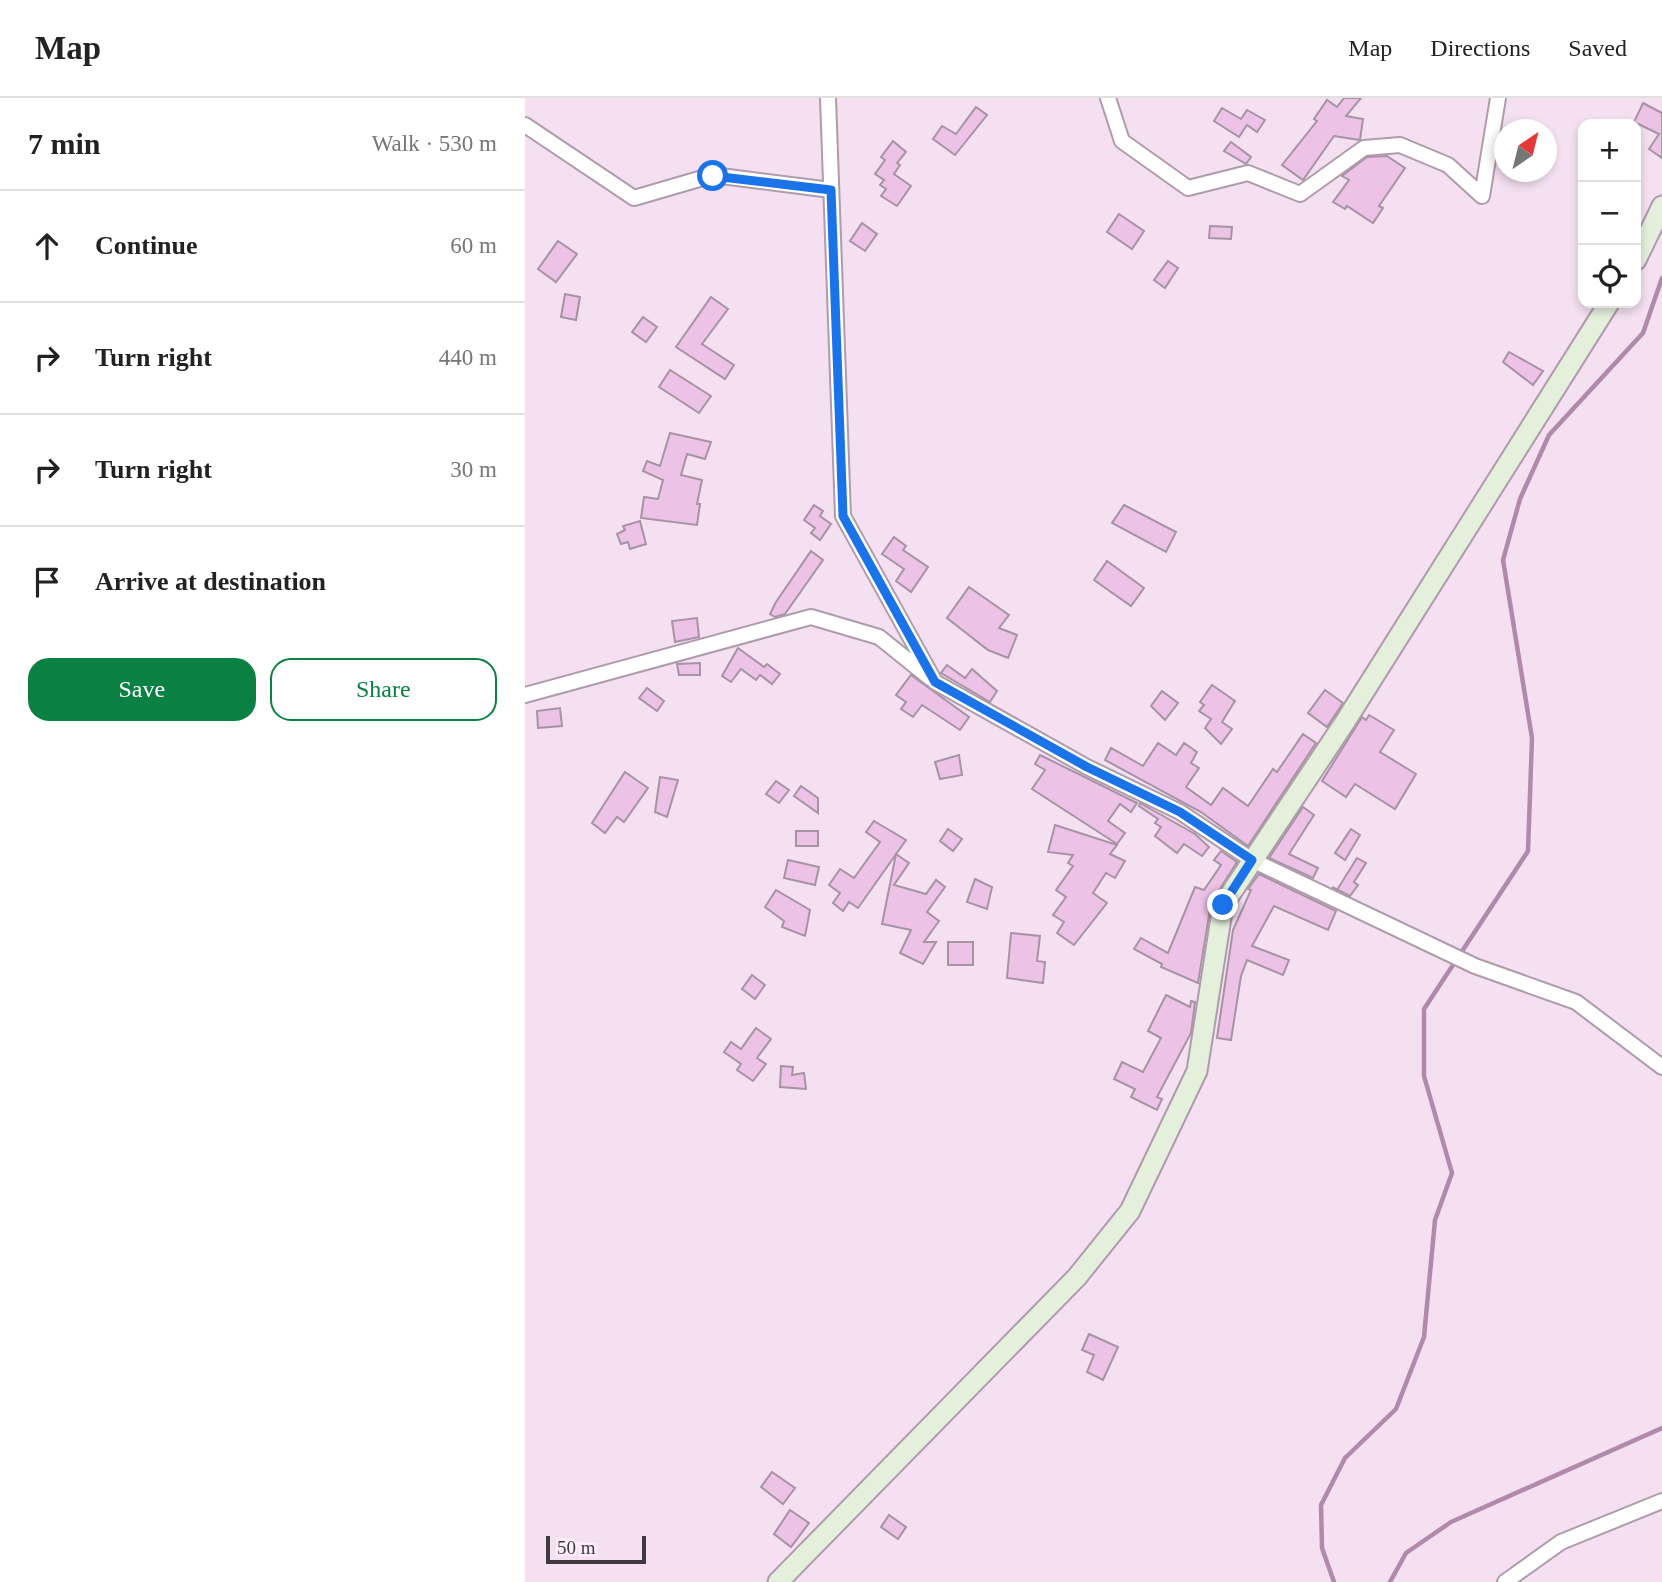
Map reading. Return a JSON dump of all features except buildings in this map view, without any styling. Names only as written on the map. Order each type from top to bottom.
[{"type":"street","points":[[828,98],[843,516],[935,682]]},
{"type":"street","points":[[1108,98],[1122,141],[1188,188],[1248,173],[1300,194],[1364,148],[1400,145],[1448,164],[1482,196],[1498,98]]},
{"type":"street","points":[[525,125],[634,198],[713,176],[831,190]]},
{"type":"street","points":[[1641,250],[1662,206]]},
{"type":"street","points":[[778,1582],[1077,1277],[1130,1211],[1197,1071],[1223,905],[1345,722],[1606,308]]},
{"type":"street","points":[[525,695],[811,617],[879,637],[935,682],[1087,767],[1180,812],[1252,860],[1475,967],[1576,1002],[1662,1067]]},
{"type":"street","points":[[1505,1582],[1561,1542],[1662,1501]]},
{"type":"waterway","points":[[1334,1582],[1322,1548],[1321,1505],[1345,1458],[1396,1409],[1424,1337],[1435,1220],[1452,1173],[1424,1076],[1424,1009],[1528,851],[1532,738],[1503,560],[1520,499],[1549,435],[1643,333],[1662,278]]},
{"type":"waterway","points":[[1390,1582],[1406,1553],[1451,1522],[1662,1428]]},
{"type":"route","points":[[713,176],[831,190],[843,516],[935,682],[1087,767],[1180,812],[1252,860],[1223,905]]}]
